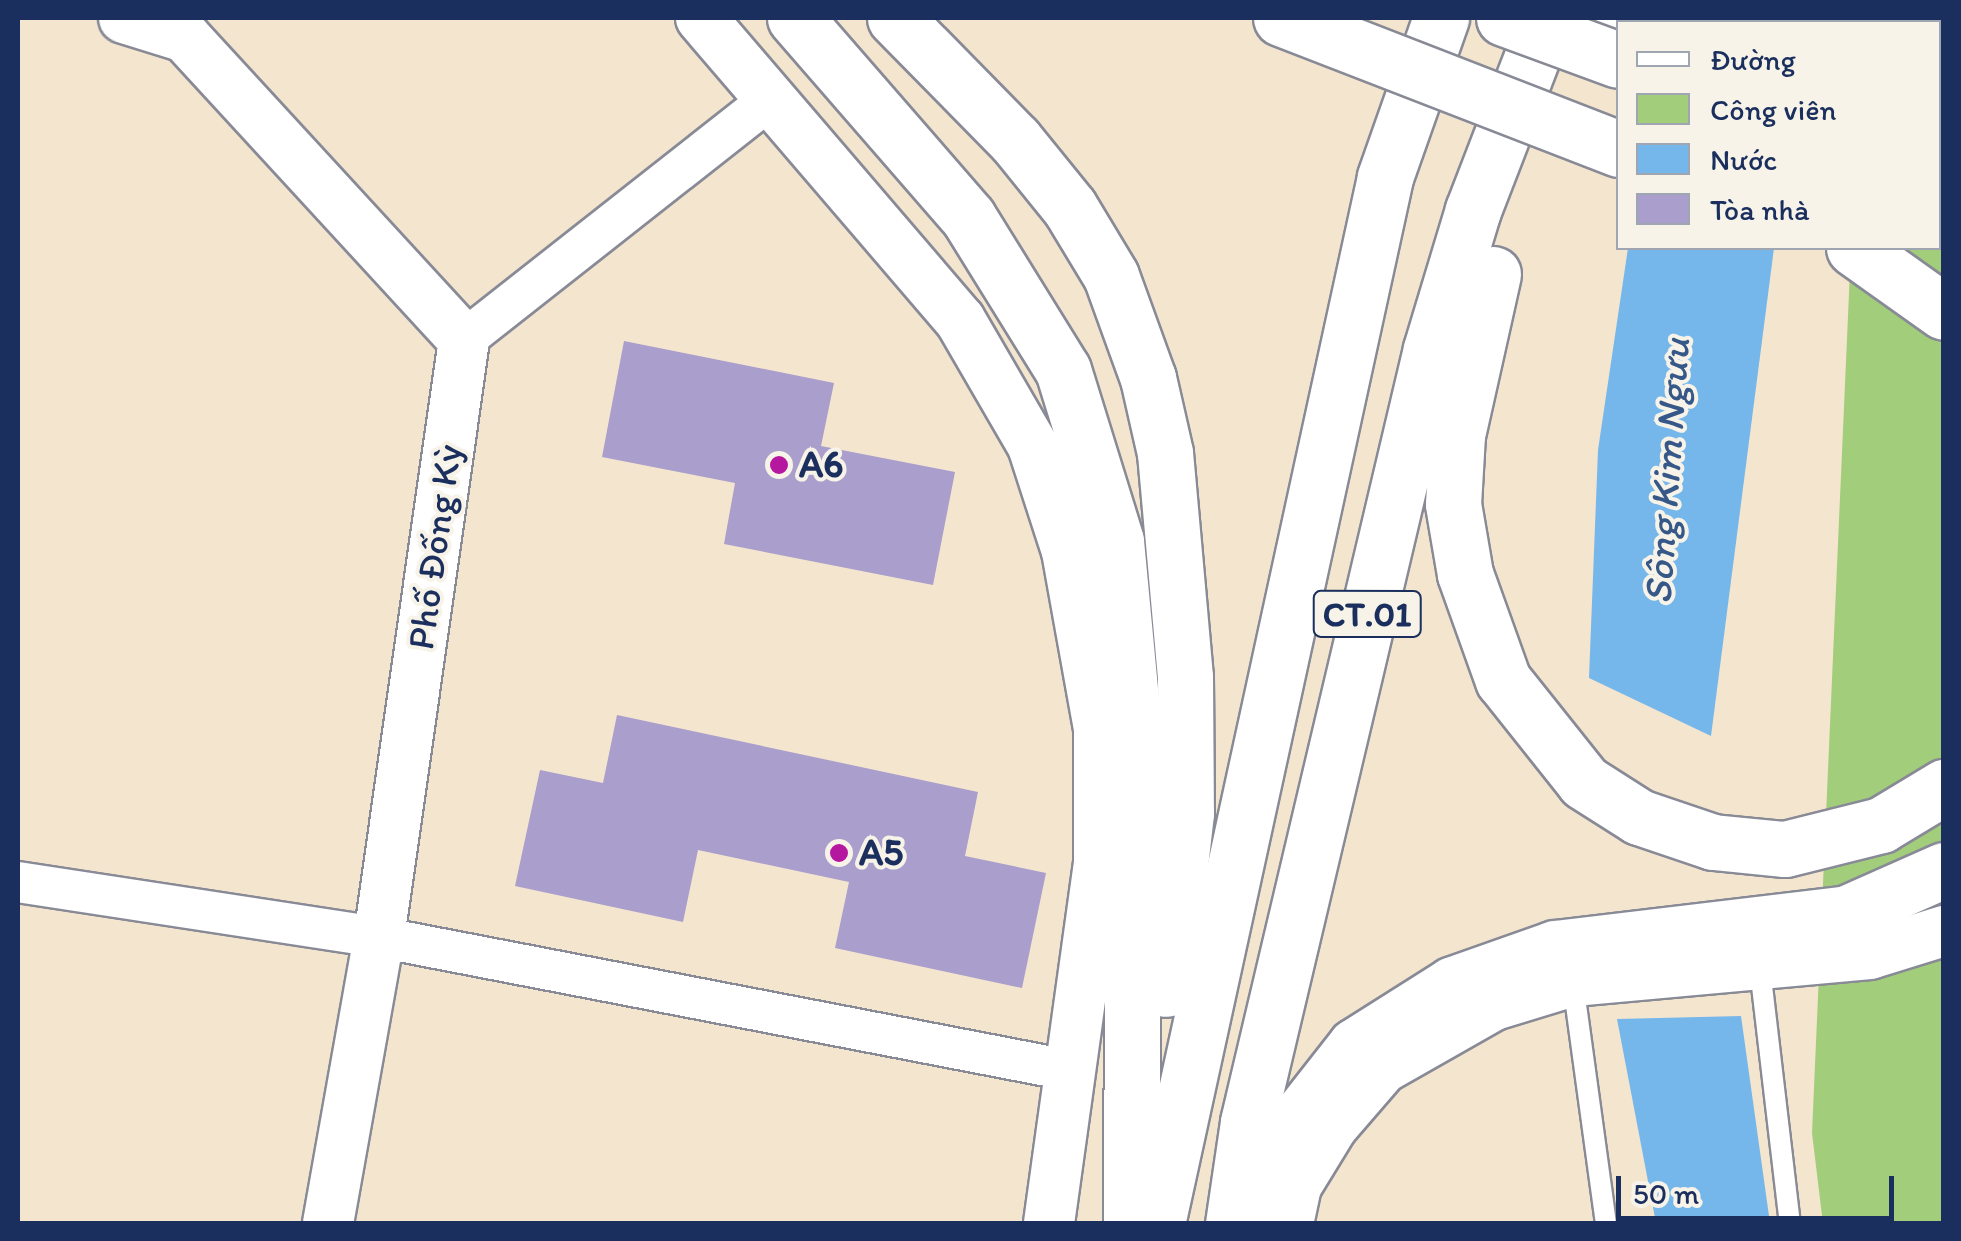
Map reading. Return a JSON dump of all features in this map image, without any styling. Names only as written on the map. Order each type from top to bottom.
[{"type":"highway","points":[[795,18],[968,217],[1063,370],[1116,541],[1133,722],[1131,1224]]},
{"type":"highway","points":[[895,18],[1015,140],[1070,208],[1112,276],[1148,378],[1164,452],[1184,677],[1186,813],[1142,1224]]},
{"type":"highway","points":[[1281,18],[1616,148]]},
{"type":"highway","name":"CT.01","points":[[1157,1224],[1385,176],[1440,18]]},
{"type":"highway","points":[[1504,18],[1616,59]]},
{"type":"highway","name":"CT.01","points":[[1233,1224],[1248,1122],[1431,349],[1474,210],[1547,18]]},
{"type":"highway","points":[[1581,18],[1476,331],[1459,420],[1453,504],[1470,592],[1504,680],[1584,782],[1638,817],[1714,842],[1785,849],[1833,842],[1881,825],[1944,788]]},
{"type":"highway","points":[[1857,250],[1943,312]]},
{"type":"highway","points":[[1251,1224],[1286,1134],[1315,1092],[1354,1046],[1453,984],[1556,948],[1847,913],[1944,870]]},
{"type":"street","points":[[124,18],[189,27],[464,340],[771,98]]},
{"type":"street","points":[[701,18],[960,320],[1033,446],[1067,551],[1099,729],[1099,864],[1049,1224]]},
{"type":"street","name":"Phố Đống Kỳ","points":[[328,1224],[379,937],[464,340]]},
{"type":"street","points":[[18,882],[379,937],[1073,1072]]},
{"type":"street","points":[[1288,1224],[1296,1186],[1332,1126],[1383,1068],[1494,1005],[1573,981],[1760,969],[1870,954],[1944,931]]},
{"type":"lane","points":[[1760,969],[1790,1224]]},
{"type":"lane","points":[[1573,981],[1606,1224]]},
{"type":"green space","points":[[1943,18],[1943,1223],[1823,1224],[1812,1133],[1851,250],[1941,250],[1941,20],[1884,20]]},
{"type":"water","points":[[1680,18],[1825,18],[1752,20]]},
{"type":"water","name":"Sông Kim Ngưu","points":[[1628,250],[1774,250],[1711,736],[1589,678],[1598,450]]},
{"type":"water","points":[[1741,1016],[1770,1223],[1656,1223],[1617,1019]]},
{"type":"building","name":"A6","points":[[624,341],[834,383],[821,446],[955,472],[933,585],[724,544],[735,483],[602,457]]},
{"type":"building","name":"A5","points":[[617,715],[978,792],[965,856],[1046,873],[1022,988],[835,948],[849,882],[698,850],[683,922],[515,886],[540,770],[603,783]]},
{"type":"place","name":"A6","points":[[779,465]]},
{"type":"place","name":"A5","points":[[839,853]]}]
